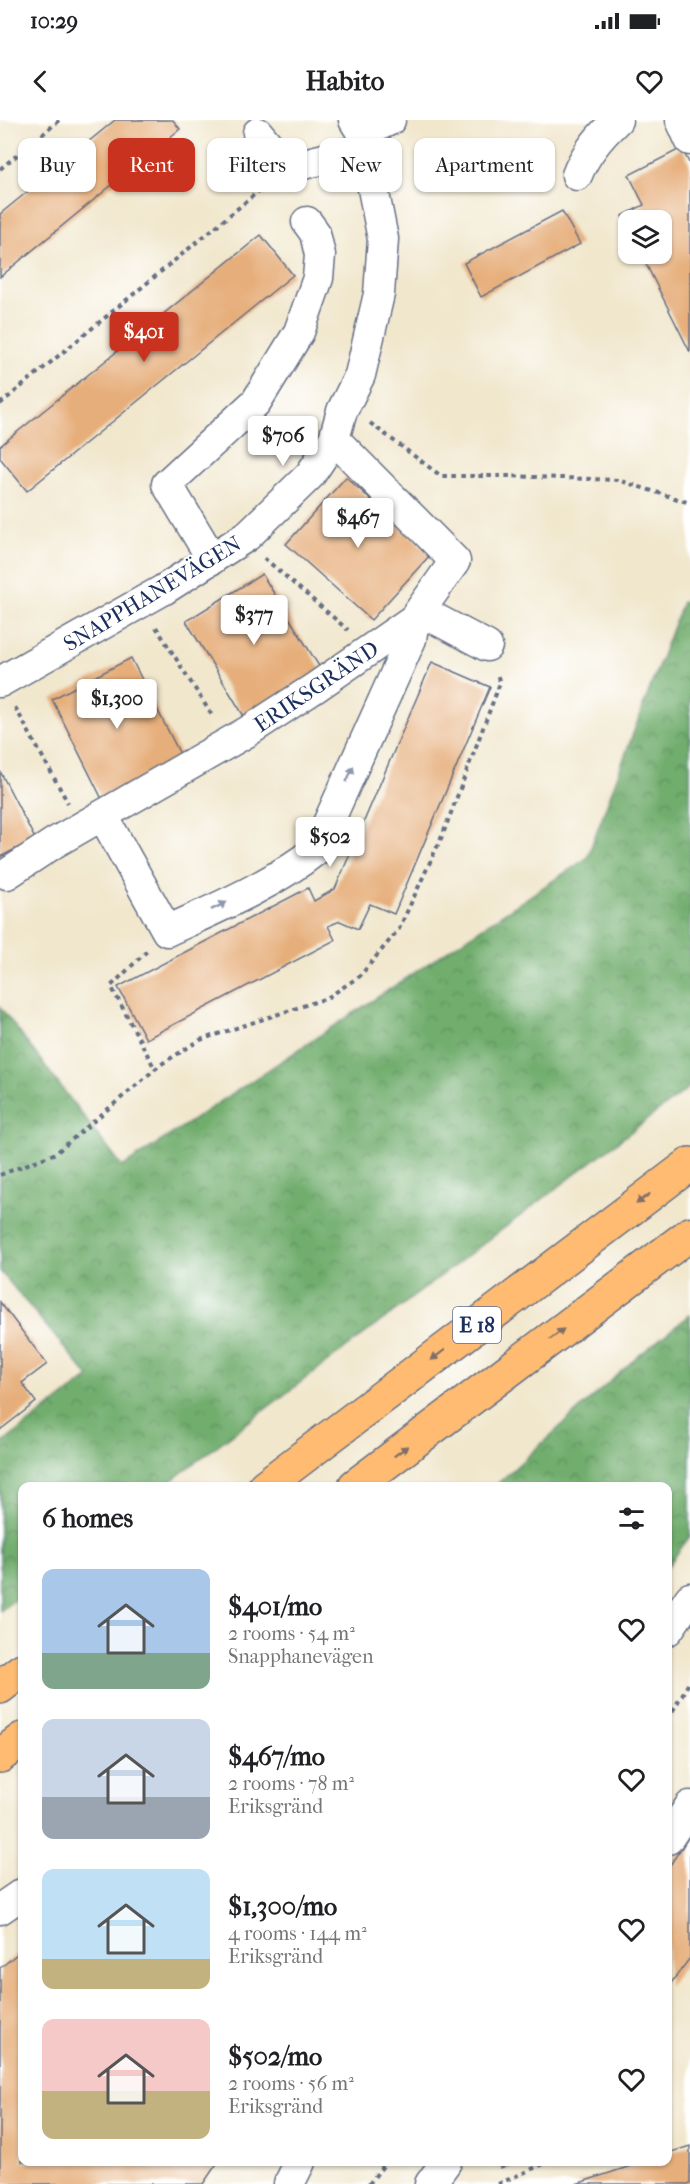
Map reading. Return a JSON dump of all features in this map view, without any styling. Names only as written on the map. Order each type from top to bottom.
[{"type":"highway","name":"E 18","points":[[270,1482],[690,1164]]},
{"type":"highway","name":"E 18","points":[[360,1482],[690,1234]]},
{"type":"highway","points":[[0,1687],[18,1673]]},
{"type":"highway","points":[[0,1756],[18,1742]]},
{"type":"street","points":[[307,158],[390,120]]},
{"type":"street","points":[[577,175],[582,162],[605,131],[617,120]]},
{"type":"street","points":[[681,120],[690,140]]},
{"type":"street","points":[[258,133],[262,138]]},
{"type":"street","name":"SNAPPHANEVÄGEN","points":[[6,693],[247,536],[310,475],[334,439],[342,411],[360,375],[379,294],[383,239],[360,134]]},
{"type":"street","points":[[212,559],[167,484],[256,402],[299,333],[318,278],[321,255],[315,233],[307,222]]},
{"type":"street","name":"ERIKSGRÄND","points":[[7,874],[54,843],[230,742],[316,687],[414,619],[455,561],[334,439]]},
{"type":"street","points":[[92,822],[166,931],[225,904],[299,863],[316,850],[411,639],[414,619],[432,617],[487,646]]},
{"type":"street","points":[[672,1624],[690,1598]]},
{"type":"street","points":[[672,1833],[690,1806]]},
{"type":"street","points":[[0,1909],[18,1897]]},
{"type":"street","points":[[289,2184],[298,2166]]},
{"type":"street","points":[[430,2184],[443,2166]]},
{"type":"path","points":[[0,169],[60,120]]},
{"type":"path","points":[[0,404],[257,192]]},
{"type":"path","points":[[342,411],[373,424],[441,476],[618,480],[690,503]]},
{"type":"path","points":[[260,555],[370,650]]},
{"type":"path","points":[[155,626],[230,742]]},
{"type":"path","points":[[0,1175],[57,1153],[155,1069],[200,1041],[327,998],[360,976],[399,929],[443,834],[500,683],[487,646]]},
{"type":"path","points":[[6,693],[92,822]]},
{"type":"path","points":[[155,1069],[111,986],[166,931]]},
{"type":"path","points":[[672,1712],[690,1681]]},
{"type":"path","points":[[369,2184],[383,2166]]},
{"type":"path","points":[[498,2184],[539,2166]]},
{"type":"green space","points":[[690,599],[690,1087],[169,1482],[18,1482],[18,1597],[0,1611],[0,1445],[89,1377],[0,1271],[0,1007],[122,1167],[587,858],[682,602]]},
{"type":"green space","points":[[690,1315],[690,1536],[672,1561],[672,1482],[499,1482],[637,1357]]},
{"type":"building","points":[[115,120],[173,120],[180,129],[169,138],[108,138],[108,188],[0,277],[0,214],[27,192],[96,192],[96,138],[93,138]]},
{"type":"building","points":[[682,148],[690,165],[690,352],[646,264],[672,264],[672,210],[634,210],[644,205],[629,175]]},
{"type":"building","points":[[562,211],[580,244],[481,297],[464,263]]},
{"type":"building","points":[[261,235],[293,275],[27,491],[0,458],[0,446]]},
{"type":"building","points":[[346,477],[431,554],[371,620],[286,544]]},
{"type":"building","points":[[262,574],[322,671],[245,718],[186,621]]},
{"type":"building","points":[[131,658],[183,760],[103,801],[52,699]]},
{"type":"building","points":[[432,662],[490,687],[394,914],[370,904],[358,929],[340,921],[328,926],[335,940],[146,1039],[118,987],[308,888],[314,901],[335,889]]},
{"type":"building","points":[[0,771],[35,839],[0,857]]},
{"type":"building","points":[[0,1302],[47,1364],[22,1383],[36,1402],[0,1430]]},
{"type":"building","points":[[690,1835],[690,1958],[672,1982],[672,1862]]},
{"type":"building","points":[[18,1953],[18,2166],[215,2166],[203,2184],[0,2184],[0,1968]]},
{"type":"building","points":[[690,2146],[690,2184],[576,2184],[631,2166],[672,2166],[672,2152]]}]
